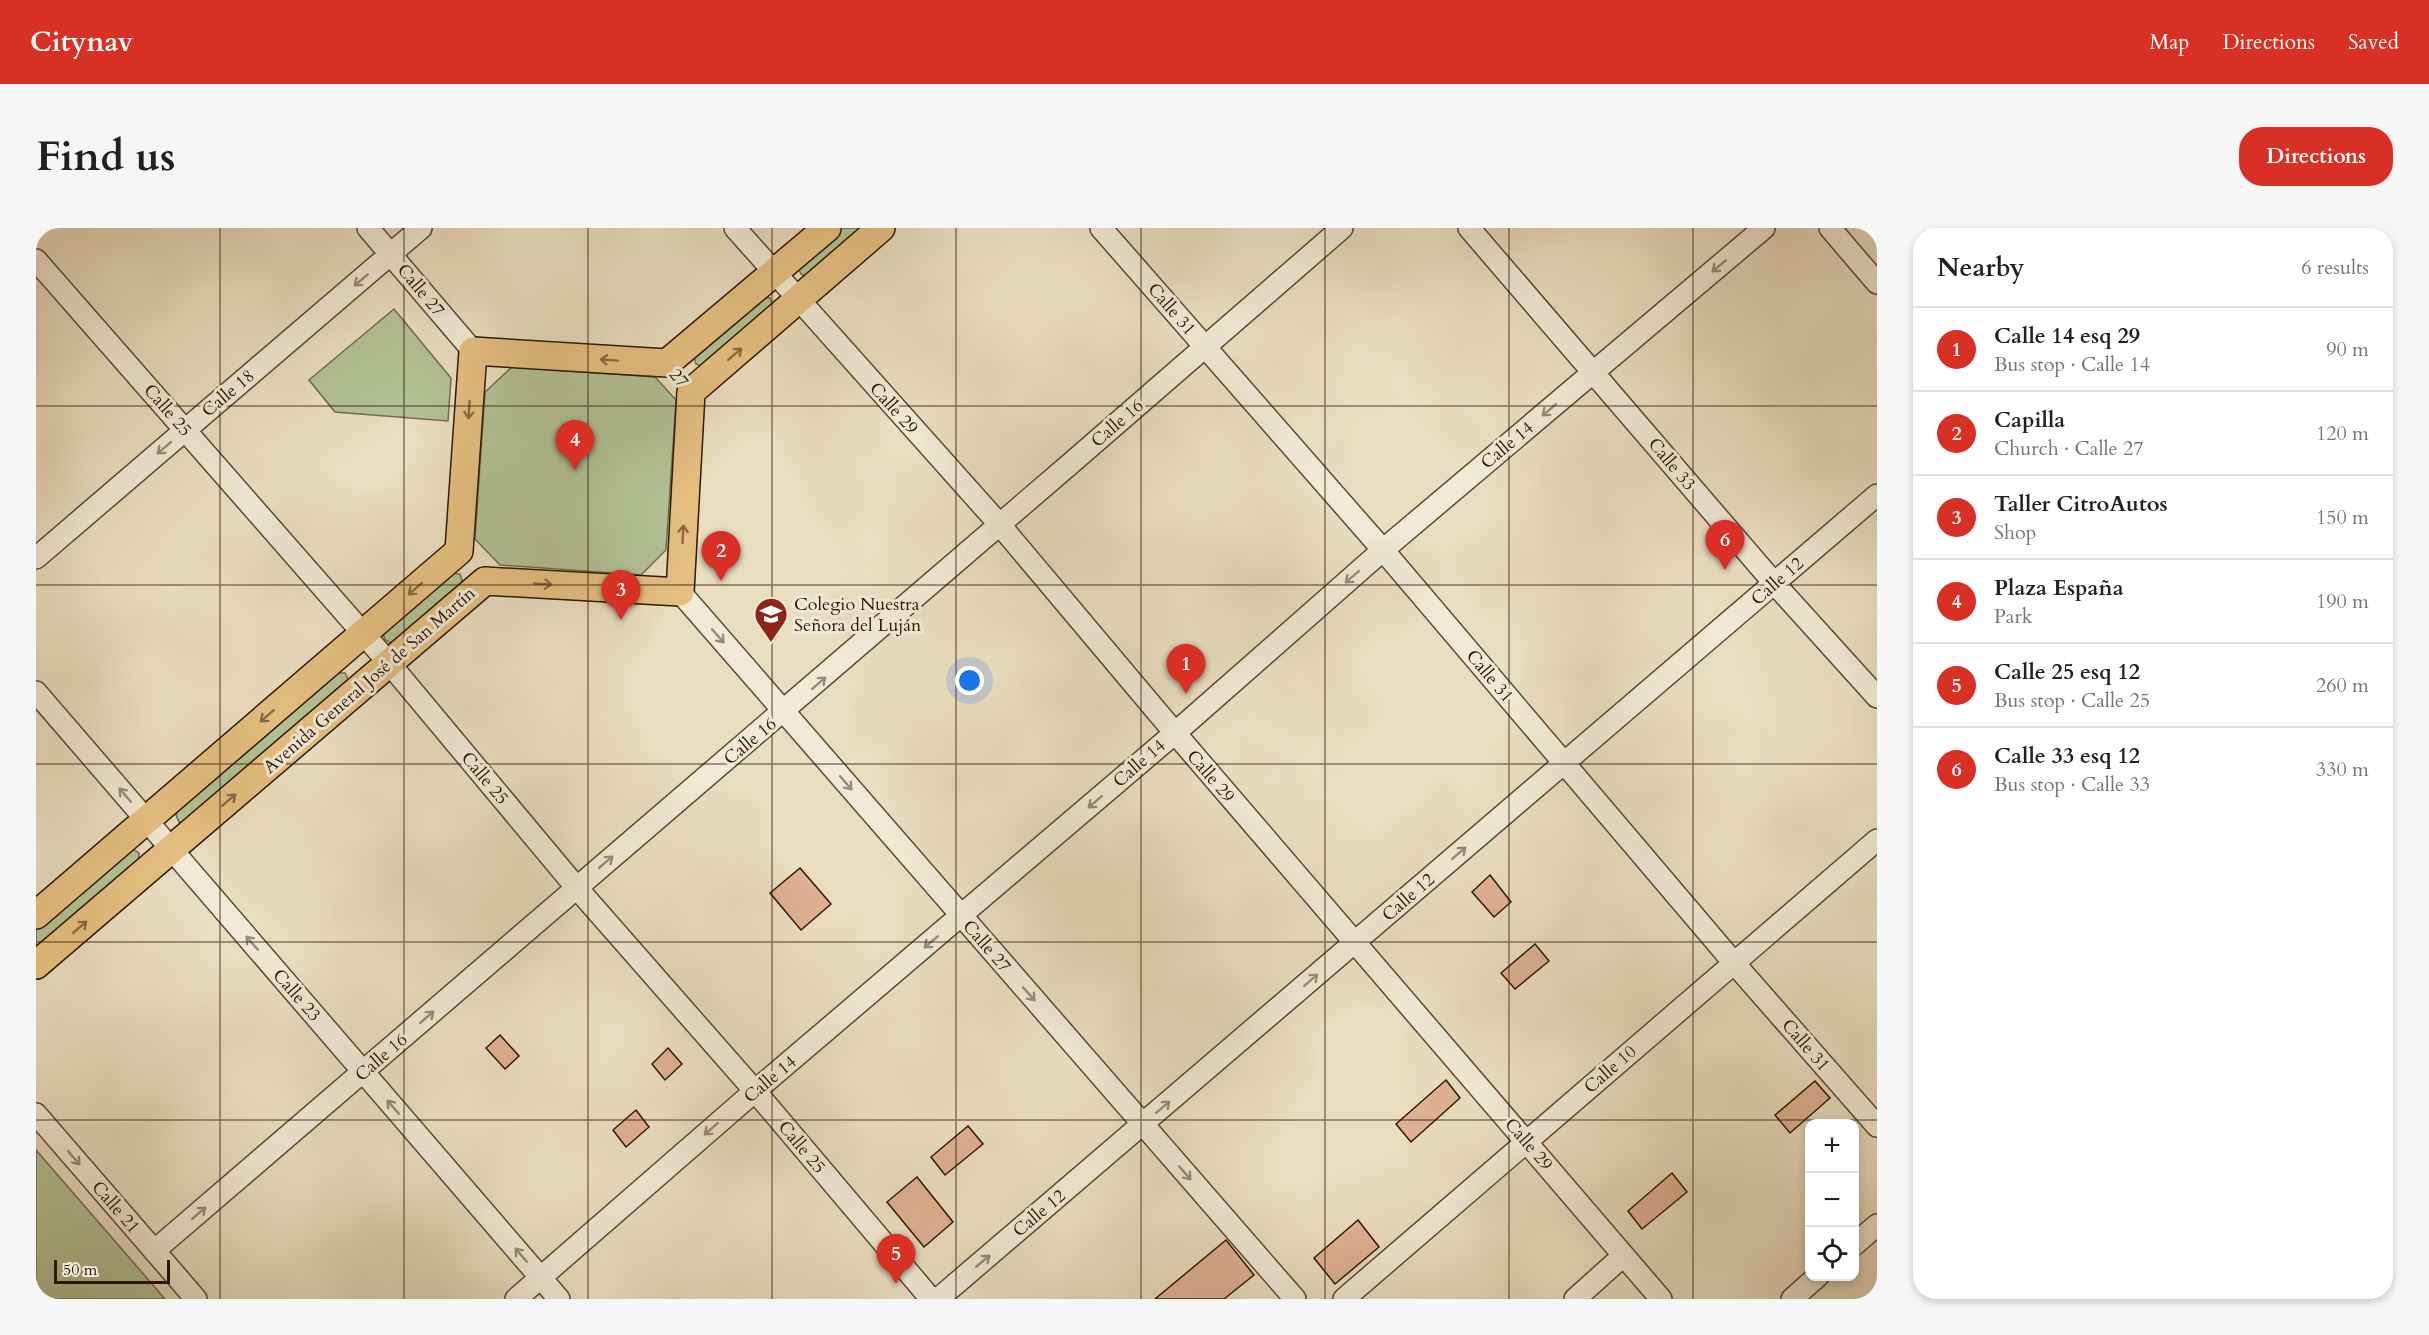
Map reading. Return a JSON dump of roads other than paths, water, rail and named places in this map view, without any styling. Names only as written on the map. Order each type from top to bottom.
[{"type":"main road","points":[[485,581],[459,551],[473,351],[667,363],[827,228]]},
{"type":"main road","points":[[680,592],[691,392],[881,228]]},
{"type":"main road","name":"27","points":[[667,363],[691,392]]},
{"type":"main road","points":[[36,915],[459,551]]},
{"type":"main road","name":"Avenida General José de San Martín","points":[[36,965],[485,581],[680,592]]},
{"type":"street","name":"Calle 27","points":[[368,228],[473,351]]},
{"type":"street","name":"Calle 18","points":[[36,558],[421,228]]},
{"type":"street","name":"Calle 29","points":[[735,228],[1000,525],[1354,943],[1527,1141],[1660,1299]]},
{"type":"street","name":"Calle 31","points":[[1101,228],[1383,550],[1734,963],[1877,1126]]},
{"type":"street","name":"Calle 16","points":[[154,1251],[576,887],[785,712],[1342,228]]},
{"type":"street","name":"Calle 33","points":[[1469,228],[1774,583],[1877,698]]},
{"type":"street","name":"Calle 14","points":[[516,1299],[755,1091],[1175,733],[1383,550],[1764,228]]},
{"type":"street","points":[[1830,228],[1877,283]]},
{"type":"street","name":"Calle 25","points":[[36,260],[389,663],[576,887],[755,1091],[932,1299]]},
{"type":"street","name":"Calle 12","points":[[938,1299],[1877,495]]},
{"type":"street","name":"Calle 27","points":[[680,592],[1295,1299]]},
{"type":"street","name":"Calle 23","points":[[36,692],[559,1299]]},
{"type":"street","name":"Calle 10","points":[[1344,1299],[1877,840]]},
{"type":"street","name":"Calle 21","points":[[36,1114],[196,1299]]},
{"type":"street","points":[[1859,1241],[1877,1226]]},
{"type":"street","points":[[1575,1299],[1623,1256]]},
{"type":"street","points":[[1792,1299],[1812,1281]]},
{"type":"place","name":"Plaza España","points":[[575,470]]},
{"type":"place","name":"Calle 33 esq 12","points":[[1725,570]]},
{"type":"place","name":"Capilla","points":[[721,581]]},
{"type":"place","name":"Taller CitroAutos","points":[[621,620]]},
{"type":"place","name":"Colegio Nuestra Señora del Luján","points":[[771,643]]},
{"type":"place","name":"Calle 14 esq 29","points":[[1186,694]]},
{"type":"place","name":"Calle 25 esq 12","points":[[896,1284]]}]
